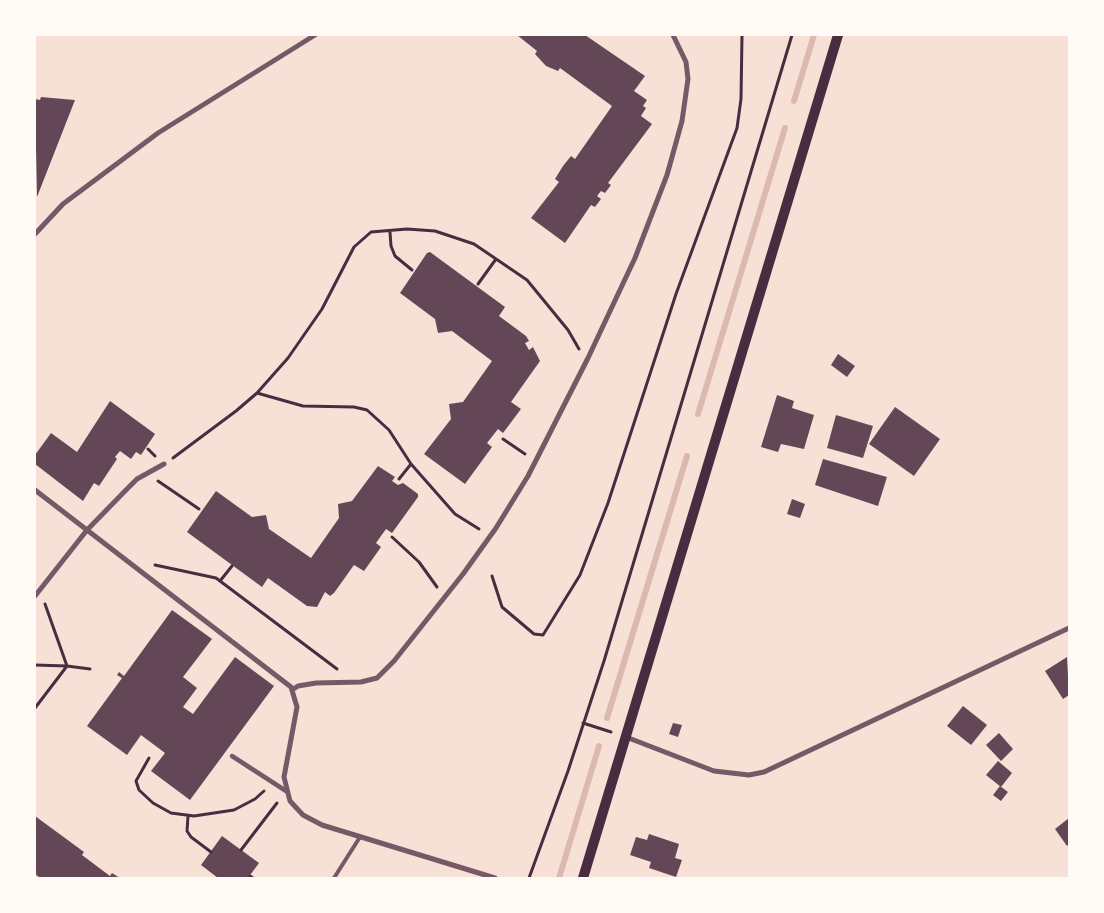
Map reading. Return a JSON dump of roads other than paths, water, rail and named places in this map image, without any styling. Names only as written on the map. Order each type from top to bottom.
[{"type":"main road","points":[[583,878],[838,35]]},
{"type":"street","points":[[35,234],[63,204],[158,133],[315,35]]},
{"type":"street","points":[[292,690],[298,686],[342,681],[361,682],[376,678],[394,661],[491,535],[536,460],[588,358],[653,217],[682,121],[688,79],[686,62],[673,35]]},
{"type":"street","points":[[35,596],[87,530],[126,490],[164,464]]},
{"type":"street","points":[[35,490],[285,681],[292,690],[296,707],[284,777],[286,791],[296,809],[312,821],[495,878]]},
{"type":"street","points":[[626,736],[714,770],[749,776],[764,772],[1069,628]]},
{"type":"street","points":[[232,756],[286,791]]},
{"type":"lane","points":[[334,878],[360,837]]},
{"type":"waterway","points":[[794,101],[814,35]]},
{"type":"waterway","points":[[698,414],[785,128]]},
{"type":"waterway","points":[[607,718],[687,456]]},
{"type":"waterway","points":[[559,878],[599,746]]}]
